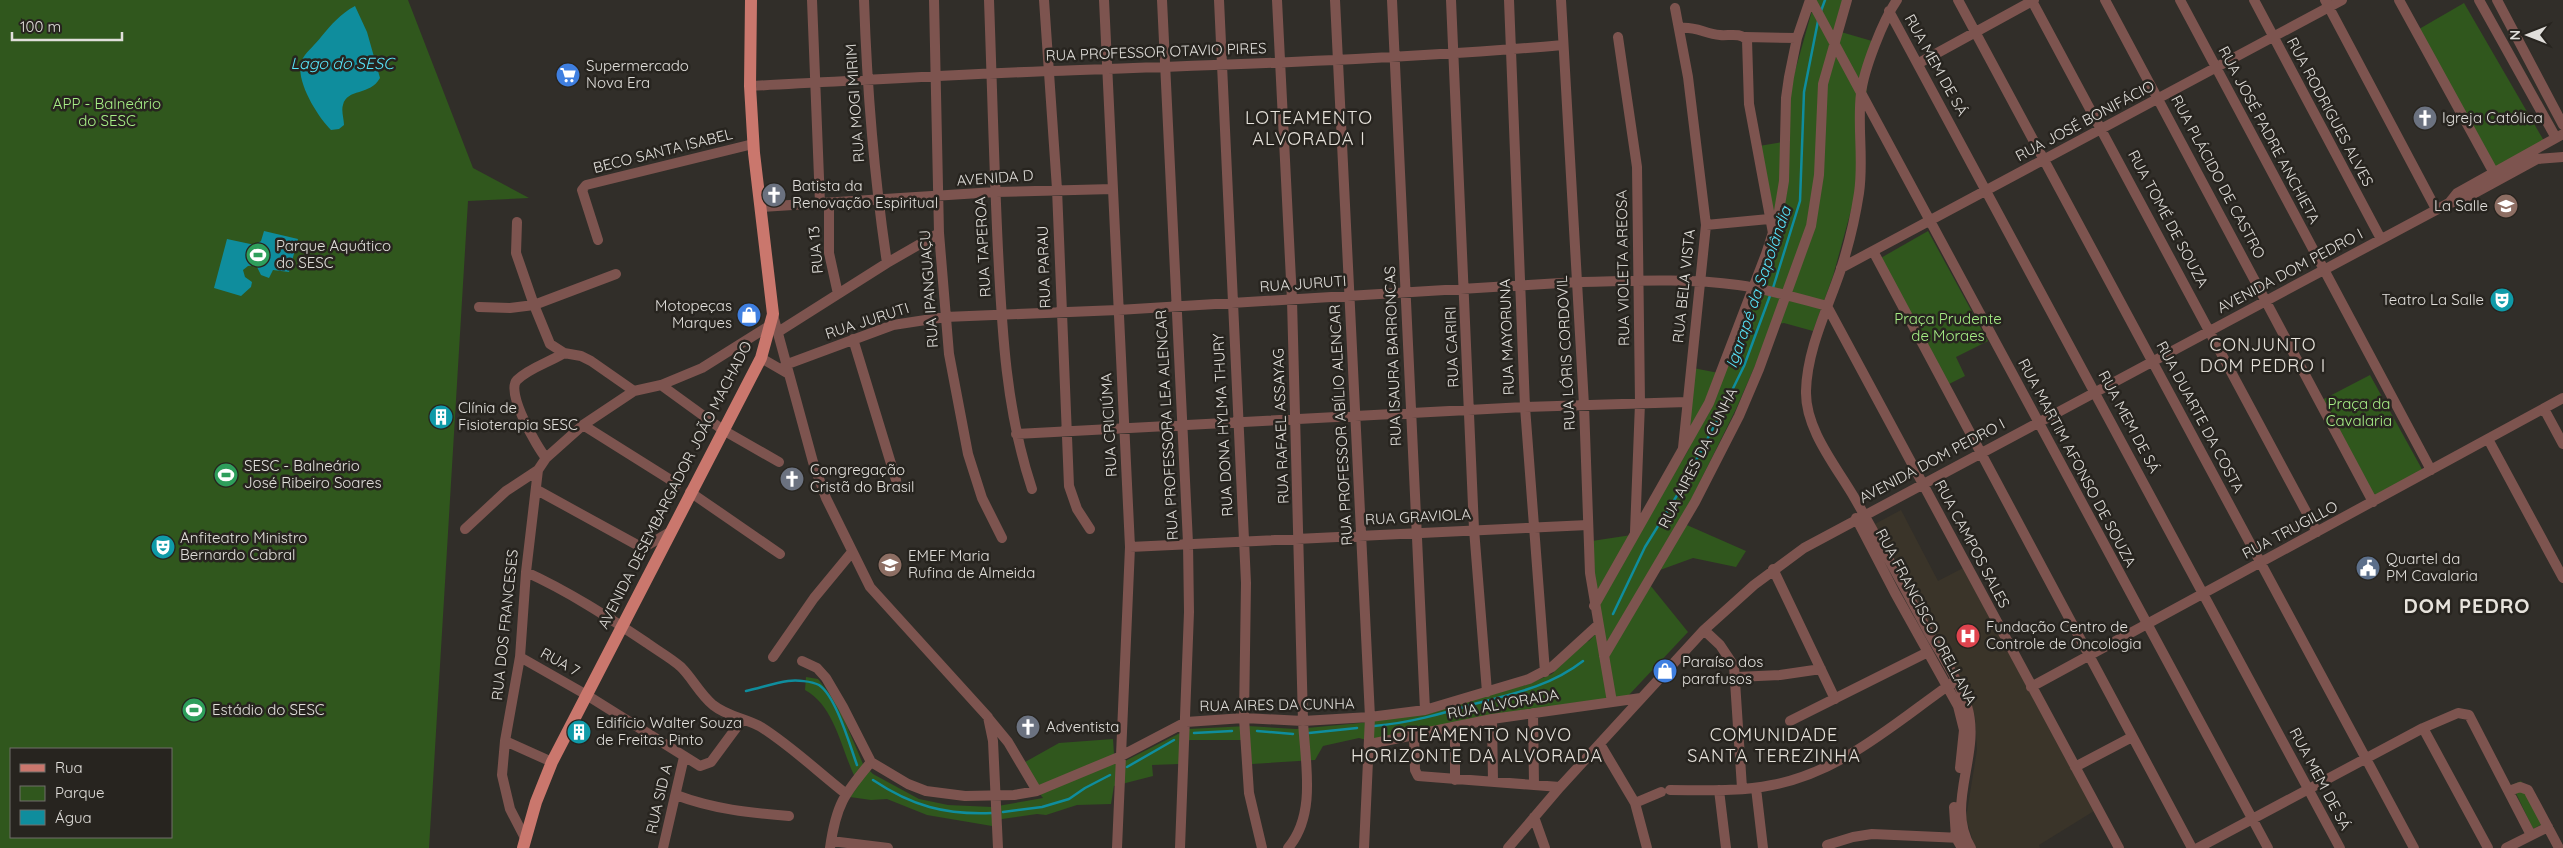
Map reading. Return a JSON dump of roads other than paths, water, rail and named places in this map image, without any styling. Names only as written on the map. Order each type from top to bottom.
[{"type":"main road","name":"AVENIDA DESEMBARGADOR JOÃO MACHADO","points":[[524,843],[536,802],[552,762],[585,694],[622,627],[760,358],[773,324],[753,144],[750,86],[751,0]]},
{"type":"street","name":"RUA 13","points":[[812,0],[824,203],[829,252],[838,294]]},
{"type":"street","name":"RUA MOGI MIRIM","points":[[864,0],[867,78],[878,200],[887,263]]},
{"type":"street","name":"RUA IPANGUAÇU","points":[[934,0],[934,77],[939,233],[945,317],[954,389],[968,454],[982,498],[1002,538]]},
{"type":"street","name":"RUA TAPEROA","points":[[989,0],[1001,315],[1009,396],[1016,434],[1032,489]]},
{"type":"street","name":"RUA PARAU","points":[[1044,0],[1047,71],[1057,189],[1060,312],[1069,486],[1077,509],[1090,529]]},
{"type":"street","name":"RUA CRICIÚMA","points":[[1104,0],[1130,547],[1117,848]]},
{"type":"street","name":"RUA PROFESSORA LEA ALENCAR","points":[[1162,0],[1188,543],[1189,612],[1180,848]]},
{"type":"street","name":"RUA DONA HYLMA THURY","points":[[1219,0],[1243,540],[1246,641],[1244,718],[1249,792],[1262,848]]},
{"type":"street","name":"RUA RAFAEL ASSAYAG","points":[[1277,0],[1292,300],[1302,721],[1307,787],[1303,818],[1293,842],[1288,848]]},
{"type":"street","name":"RUA PROFESSOR ABÍLIO ALENCAR","points":[[1335,0],[1370,717],[1364,848]]},
{"type":"street","name":"RUA ISAURA BARRONCAS","points":[[1392,0],[1425,710]]},
{"type":"street","name":"RUA CARIRI","points":[[1451,0],[1474,529],[1487,692]]},
{"type":"street","name":"RUA MAYORUNA","points":[[1509,0],[1525,407],[1545,672]]},
{"type":"street","name":"RUA LÓRIS CORDOVIL","points":[[1561,0],[1584,405],[1590,573],[1594,606],[1612,702]]},
{"type":"street","name":"RUA AIRES DA CUNHA","points":[[1604,656],[1695,502],[1739,416],[1811,226],[1816,201],[1820,103],[1831,38],[1847,0]]},
{"type":"street","points":[[1860,516],[1814,429],[1806,402],[1809,364],[1841,268],[1856,214],[1861,181],[1861,93],[1889,11],[1897,0]]},
{"type":"street","name":"RUA DUARTE DA COSTA","points":[[1958,0],[2154,360],[2260,563],[2414,848]]},
{"type":"street","points":[[1919,63],[2033,0]]},
{"type":"street","name":"RUA TOMÉ DE SOUZA","points":[[2033,0],[2317,532]]},
{"type":"street","name":"RUA PLÁCIDO DE CASTRO","points":[[2105,0],[2267,300],[2373,502]]},
{"type":"street","name":"RUA JOSÉ PADRE ANCHIETA","points":[[2180,0],[2431,470]]},
{"type":"street","name":"RUA RODRIGUES ALVES","points":[[2254,0],[2381,239]]},
{"type":"street","name":"RUA JOSÉ BONIFÁCIO","points":[[1841,268],[2159,99],[2273,36],[2327,3],[2342,0]]},
{"type":"street","points":[[2400,0],[2494,173]]},
{"type":"street","points":[[2479,0],[2560,136]]},
{"type":"street","points":[[2497,0],[2563,125]]},
{"type":"street","name":"RUA AIRES DA CUNHA","points":[[1594,606],[1683,449],[1719,381],[1757,288],[1782,198],[1786,98],[1797,38],[1812,3]]},
{"type":"street","name":"RUA MARTIM AFONSO DE SOUZA","points":[[1812,3],[2268,848]]},
{"type":"street","points":[[2327,3],[2436,209]]},
{"type":"street","name":"RUA BELA VISTA","points":[[1675,8],[1688,78],[1706,225],[1683,449]]},
{"type":"street","name":"RUA MEM DE SÁ","points":[[1889,11],[1919,63],[2340,848]]},
{"type":"street","points":[[1680,28],[1698,28],[1714,34],[1797,38]]},
{"type":"street","points":[[1740,36],[1748,44],[1749,104],[1773,234]]},
{"type":"street","name":"RUA VIOLETA AREOSA","points":[[1618,37],[1637,167],[1640,403],[1634,534]]},
{"type":"street","name":"RUA PROFESSOR OTAVIO PIRES","points":[[750,86],[816,83],[867,78],[1165,68],[1337,58],[1454,54],[1563,46]]},
{"type":"street","name":"AVENIDA DOM PEDRO I","points":[[2449,203],[2457,193],[2560,136]]},
{"type":"street","name":"BECO SANTA ISABEL","points":[[598,240],[582,190],[586,185],[753,144]]},
{"type":"street","name":"AVENIDA DOM PEDRO I","points":[[1508,848],[1560,786],[1704,630],[1773,569],[1807,546],[2436,209],[2449,203],[2460,201],[2537,160],[2563,157]]},
{"type":"street","name":"AVENIDA D","points":[[760,207],[995,192],[1113,189]]},
{"type":"street","points":[[1766,200],[1782,198]]},
{"type":"street","points":[[1706,225],[1769,219]]},
{"type":"street","points":[[517,222],[516,253],[550,344],[564,353],[581,356],[591,361],[634,391]]},
{"type":"street","points":[[465,529],[506,491],[538,470],[546,458],[583,426],[634,391],[661,385],[702,368],[755,334],[838,294],[939,233]]},
{"type":"street","points":[[1873,251],[2192,848]]},
{"type":"street","points":[[479,307],[510,308],[534,305],[616,274]]},
{"type":"street","name":"RUA JURUTI","points":[[786,369],[853,339],[893,325],[945,317],[1118,310],[1577,282],[1639,281],[1701,283],[1757,288],[1827,306]]},
{"type":"street","name":"RUA CAMPOS SALES","points":[[1827,306],[2119,848]]},
{"type":"street","points":[[773,324],[813,462],[826,498],[870,587],[889,611],[988,717],[1008,742],[1037,791]]},
{"type":"street","points":[[755,334],[766,342]]},
{"type":"street","points":[[853,339],[896,480]]},
{"type":"street","points":[[546,458],[537,446],[515,397],[515,382],[564,353]]},
{"type":"street","points":[[760,358],[786,369]]},
{"type":"street","points":[[661,385],[723,430],[779,462]]},
{"type":"street","name":"RUA TRUGILLO","points":[[2031,687],[2563,398]]},
{"type":"street","points":[[1016,434],[1525,407],[1687,402]]},
{"type":"street","points":[[2544,409],[2563,444]]},
{"type":"street","points":[[583,426],[677,484]]},
{"type":"street","points":[[2488,439],[2563,578]]},
{"type":"street","name":"RUA DOS FRANCESES","points":[[524,843],[505,792],[502,775],[505,741],[520,657],[526,572],[538,470]]},
{"type":"street","points":[[537,490],[640,546],[648,545],[670,532]]},
{"type":"street","points":[[690,492],[780,554]]},
{"type":"street","points":[[1635,500],[1650,507]]},
{"type":"street","name":"RUA FRANCISCO ORELLANA","points":[[1860,516],[1928,652],[1952,683]]},
{"type":"street","name":"RUA FRANCISCO ORELLANA","points":[[1860,516],[1952,683],[1966,718],[1971,742],[1960,812],[1961,841],[1971,848]]},
{"type":"street","name":"RUA GRAVIOLA","points":[[1130,547],[1362,534],[1588,525]]},
{"type":"street","points":[[774,657],[814,598],[852,552]]},
{"type":"street","points":[[1773,569],[1835,699]]},
{"type":"street","points":[[1590,573],[1604,578],[1614,571]]},
{"type":"street","points":[[526,572],[545,580],[622,627],[681,667],[697,690],[712,704],[768,732],[844,793]]},
{"type":"street","name":"RUA AIRES DA CUNHA","points":[[871,762],[908,784],[944,795],[996,796],[1037,791],[1121,756],[1186,722],[1244,718],[1302,721],[1370,717],[1425,710],[1487,692],[1545,672],[1598,625]]},
{"type":"street","points":[[1704,630],[1720,645],[1734,666],[1742,788]]},
{"type":"street","points":[[1790,721],[1928,652]]},
{"type":"street","name":"RUA 7","points":[[520,657],[585,694],[700,766],[708,765],[742,720]]},
{"type":"street","points":[[802,661],[816,668],[826,678],[871,762],[844,793],[831,845],[888,848]]},
{"type":"street","points":[[1736,677],[1820,669]]},
{"type":"street","points":[[1635,803],[1666,791],[1756,788],[1808,775],[1872,742],[1952,683]]},
{"type":"street","name":"RUA ALVORADA","points":[[1370,744],[1492,719],[1641,698]]},
{"type":"street","points":[[1533,713],[1534,784]]},
{"type":"street","points":[[2198,848],[2310,790],[2423,728],[2458,713],[2469,715],[2532,835]]},
{"type":"street","points":[[988,717],[993,741],[998,848]]},
{"type":"street","points":[[1492,719],[1493,781]]},
{"type":"street","points":[[1455,727],[1455,780]]},
{"type":"street","points":[[2423,728],[2488,848]]},
{"type":"street","points":[[1414,734],[1414,770],[1418,776],[1560,786]]},
{"type":"street","points":[[2075,767],[2132,737]]},
{"type":"street","points":[[505,741],[552,762]]},
{"type":"street","points":[[1600,744],[1635,803],[1647,848]]},
{"type":"street","name":"RUA SID A","points":[[663,848],[684,757]]},
{"type":"street","points":[[2509,791],[2520,787],[2528,790],[2559,848]]},
{"type":"street","points":[[1756,788],[1763,848]]},
{"type":"street","points":[[1719,790],[1726,848]]},
{"type":"street","points":[[676,795],[705,805],[738,812],[788,816]]},
{"type":"street","points":[[1534,817],[1545,848]]},
{"type":"street","points":[[2506,848],[2548,827]]},
{"type":"street","points":[[1827,845],[1853,837],[1872,834],[1961,841]]},
{"type":"water","name":"Lago do SESC","points":[[355,6],[367,32],[380,78],[376,84],[349,96],[345,100],[342,109],[344,125],[339,129],[331,130],[313,106],[303,85],[300,66],[305,55],[333,24],[345,12]]},
{"type":"water","name":"Parque Aquático do SESC","points":[[264,231],[298,239],[289,272],[273,270],[269,278],[261,275],[256,265],[248,266],[243,270],[245,277],[252,282],[251,287],[241,296],[214,288],[227,239],[255,245],[261,241]]},
{"type":"waterway","name":"Igarapé da Sapolândia","points":[[1821,11],[1825,0]]},
{"type":"waterway","name":"Igarapé da Sapolândia","points":[[1773,288],[1800,201],[1804,92],[1818,21]]},
{"type":"waterway","name":"Igarapé da Sapolândia","points":[[1613,614],[1645,547],[1681,489],[1720,415],[1744,366],[1771,293]]},
{"type":"waterway","name":"Igarapé da Sapolândia","points":[[1374,726],[1425,718],[1517,693],[1558,677],[1583,661]]},
{"type":"waterway","name":"Igarapé da Sapolândia","points":[[746,691],[788,681],[804,681],[819,685],[831,699],[837,710],[857,765]]},
{"type":"waterway","name":"Igarapé da Sapolândia","points":[[1309,733],[1357,728]]},
{"type":"waterway","name":"Igarapé da Sapolândia","points":[[1194,733],[1232,731]]},
{"type":"waterway","name":"Igarapé da Sapolândia","points":[[1257,731],[1293,734]]},
{"type":"waterway","name":"Igarapé da Sapolândia","points":[[1127,767],[1174,740]]},
{"type":"waterway","name":"Igarapé da Sapolândia","points":[[1003,812],[1042,807],[1069,799],[1110,775]]},
{"type":"waterway","name":"Igarapé da Sapolândia","points":[[873,780],[901,796],[930,807],[959,812],[992,813]]},
{"type":"place","name":"Supermercado Nova Era","points":[[568,75]]},
{"type":"place","name":"Igreja Católica","points":[[2425,118]]},
{"type":"place","name":"Batista da Renovação Espiritual","points":[[774,195]]},
{"type":"place","name":"La Salle","points":[[2506,206]]},
{"type":"place","name":"Parque Aquático do SESC","points":[[258,255]]},
{"type":"place","name":"Teatro La Salle","points":[[2502,300]]},
{"type":"place","name":"Motopeças Marques","points":[[749,315]]},
{"type":"place","name":"Clínia de Fisioterapia SESC","points":[[441,417]]},
{"type":"place","name":"SESC - Balneário José Ribeiro Soares","points":[[226,475]]},
{"type":"place","name":"Congregação Cristã do Brasil","points":[[792,479]]},
{"type":"place","name":"Anfiteatro Ministro Bernardo Cabral","points":[[163,547]]},
{"type":"place","name":"EMEF Maria Rufina de Almeida","points":[[890,565]]},
{"type":"place","name":"Quartel da PM Cavalaria","points":[[2368,568]]},
{"type":"place","name":"Fundação Centro de Controle de Oncologia","points":[[1968,636]]},
{"type":"place","name":"Paraíso dos parafusos","points":[[1665,671]]},
{"type":"place","name":"Estádio do SESC","points":[[194,710]]},
{"type":"place","name":"Adventista","points":[[1028,727]]},
{"type":"place","name":"Edifício Walter Souza de Freitas Pinto","points":[[579,732]]},
{"type":"district","name":"LOTEAMENTO ALVORADA I","points":[[1309,128]]},
{"type":"district","name":"CONJUNTO DOM PEDRO I","points":[[2263,355]]},
{"type":"district","name":"DOM PEDRO","points":[[2467,606]]},
{"type":"district","name":"LOTEAMENTO NOVO HORIZONTE DA ALVORADA","points":[[1477,745]]},
{"type":"district","name":"COMUNIDADE SANTA TEREZINHA","points":[[1774,745]]},
{"type":"park label","name":"APP - Balneário do SESC","points":[[107,112]]},
{"type":"park label","name":"Praça Prudente de Moraes","points":[[1948,328]]},
{"type":"park label","name":"Praça da Cavalaria","points":[[2359,412]]}]
